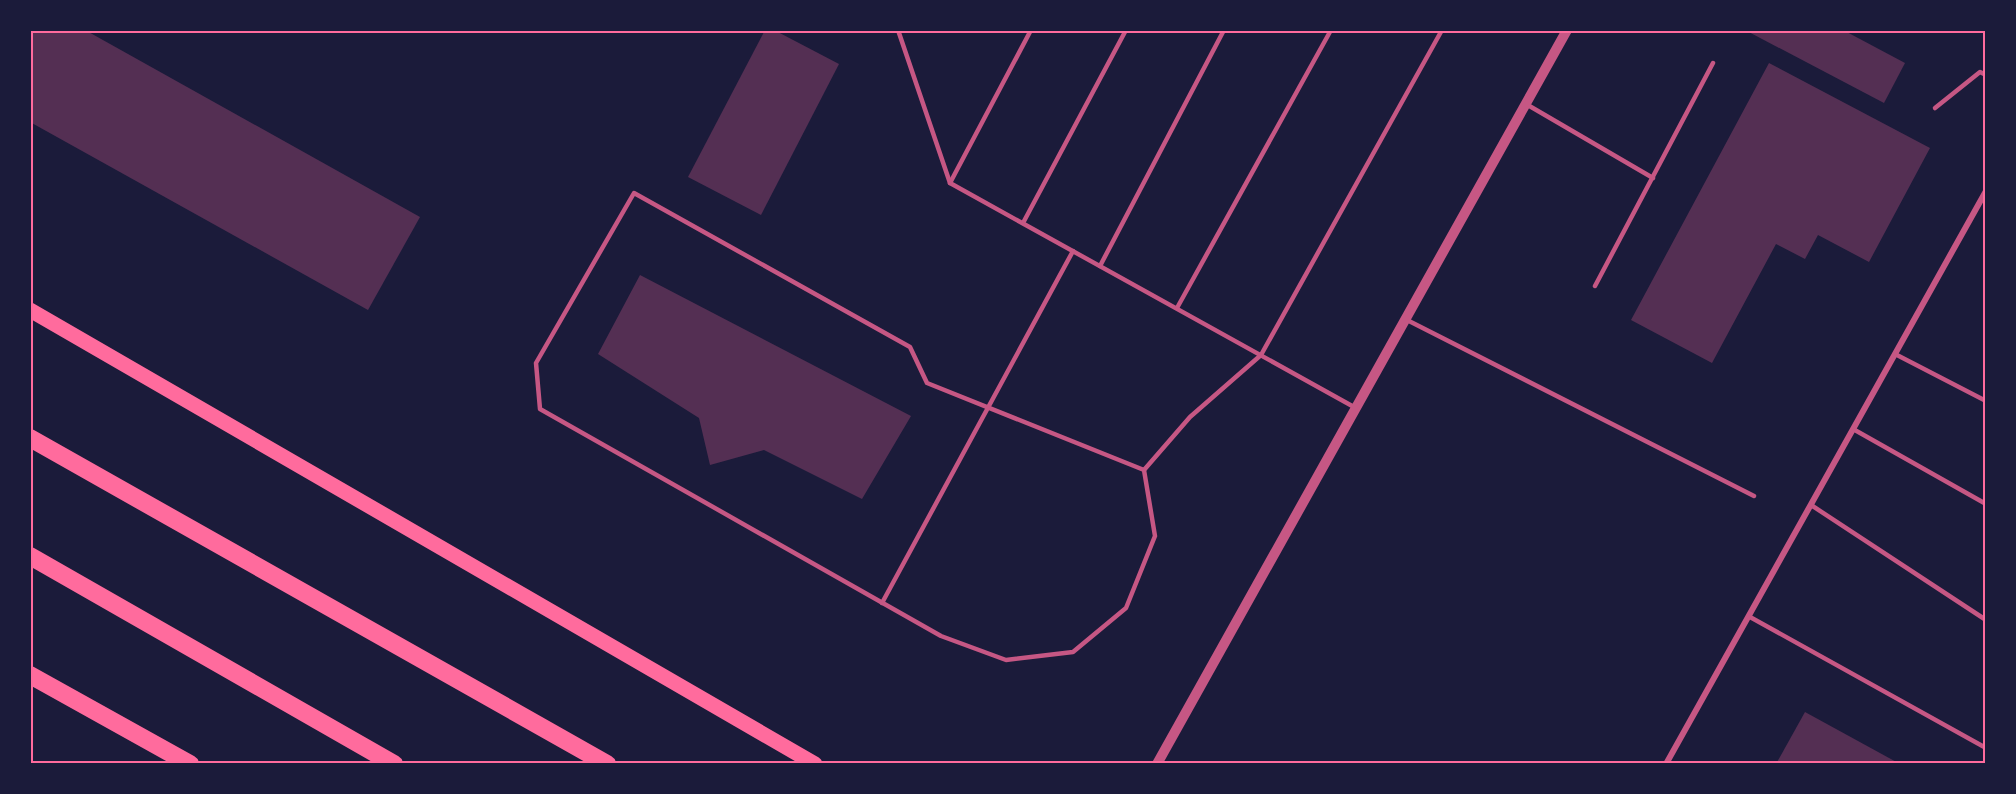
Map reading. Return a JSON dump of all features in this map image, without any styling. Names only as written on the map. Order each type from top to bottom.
[{"type":"highway","points":[[30,438],[607,764]]},
{"type":"highway","points":[[30,556],[394,764]]},
{"type":"highway","points":[[30,675],[190,764]]},
{"type":"main road","points":[[30,310],[815,764]]},
{"type":"street","points":[[1158,764],[1567,30]]},
{"type":"street","points":[[1666,764],[1986,190]]},
{"type":"lane","points":[[898,30],[950,183],[1356,408]]},
{"type":"lane","points":[[950,183],[1031,30]]},
{"type":"lane","points":[[1023,223],[1126,30]]},
{"type":"lane","points":[[1100,266],[1224,30]]},
{"type":"lane","points":[[1177,308],[1331,30]]},
{"type":"lane","points":[[1144,470],[1190,417],[1261,355],[1442,30]]},
{"type":"lane","points":[[1595,286],[1713,63]]},
{"type":"lane","points":[[1935,108],[1980,72],[1986,75]]},
{"type":"lane","points":[[1526,104],[1653,178]]},
{"type":"lane","points":[[634,193],[910,347],[927,383],[1144,470],[1155,536],[1126,609],[1073,652],[1006,660],[941,636],[540,409],[536,363],[634,193]]},
{"type":"lane","points":[[882,603],[1073,251]]},
{"type":"lane","points":[[1405,319],[1754,496]]},
{"type":"lane","points":[[1896,354],[1986,401]]},
{"type":"lane","points":[[1853,429],[1986,504]]},
{"type":"lane","points":[[1811,505],[1986,620]]},
{"type":"lane","points":[[1750,617],[1986,748]]},
{"type":"building","points":[[30,30],[85,30],[420,217],[368,310],[30,122]]},
{"type":"building","points":[[765,30],[774,30],[839,64],[761,215],[688,177]]},
{"type":"building","points":[[1745,30],[1843,30],[1905,63],[1884,103]]},
{"type":"building","points":[[1769,63],[1930,148],[1869,262],[1818,235],[1805,259],[1776,244],[1712,363],[1631,320]]},
{"type":"building","points":[[640,275],[911,416],[862,499],[764,450],[710,465],[699,418],[598,354]]},
{"type":"building","points":[[1805,712],[1900,764],[1776,764]]}]
